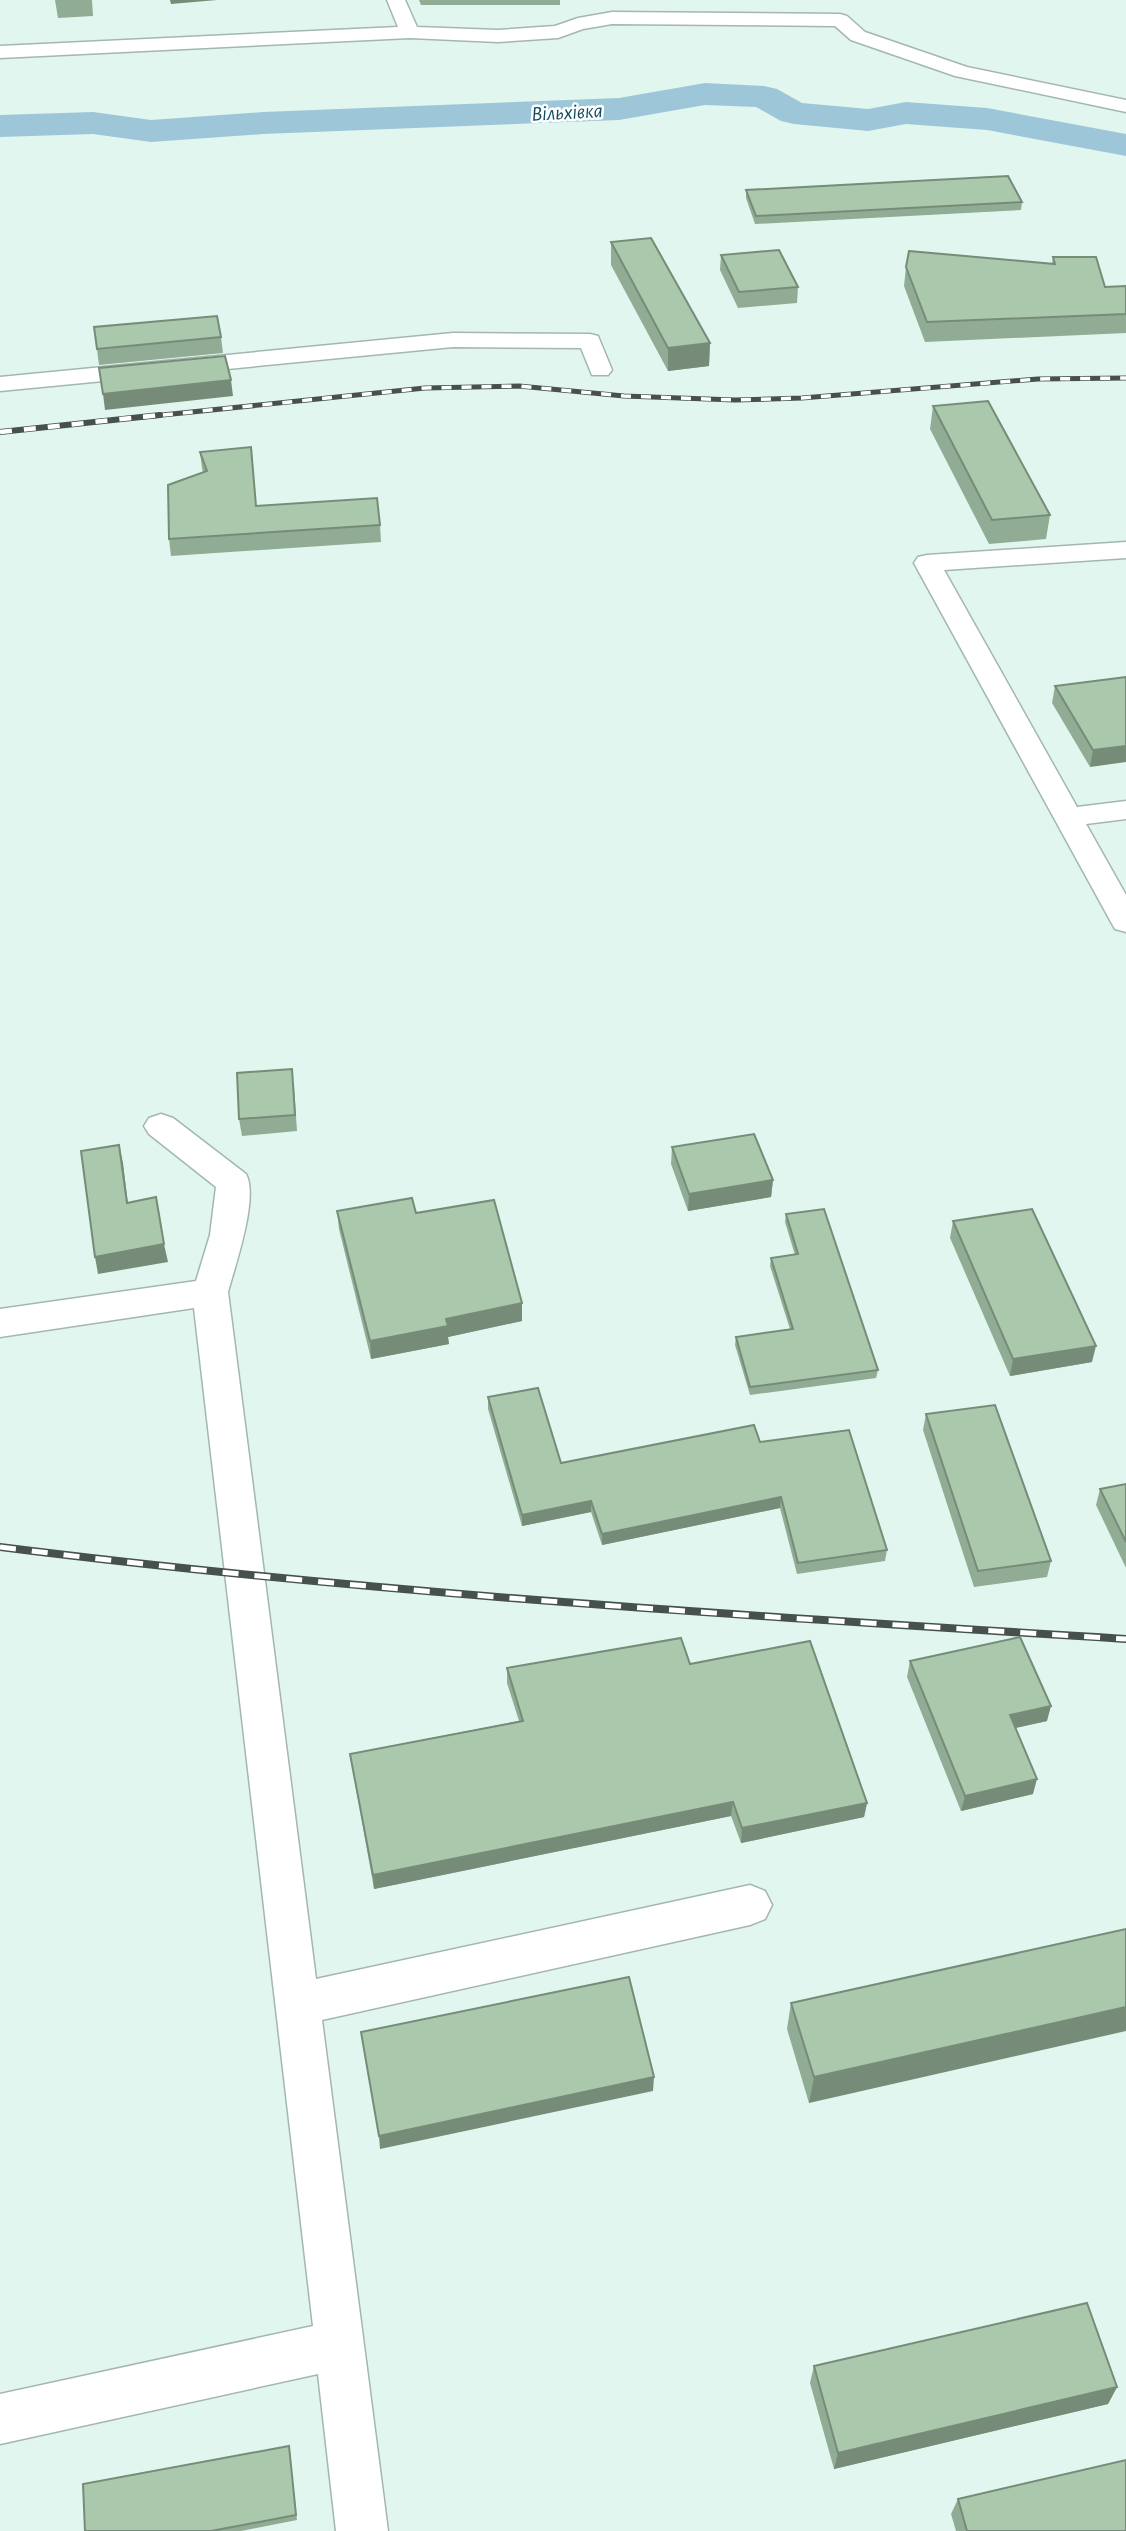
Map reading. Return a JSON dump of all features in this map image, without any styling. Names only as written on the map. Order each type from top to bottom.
[{"type":"street","points":[[396,0],[410,32]]},
{"type":"street","points":[[840,20],[846,0]]},
{"type":"street","points":[[0,52],[410,32],[498,36],[558,32],[578,24],[611,18],[840,20],[858,36],[962,72],[1126,106]]},
{"type":"street","points":[[0,384],[453,340],[590,341],[600,370]]},
{"type":"street","points":[[1126,550],[927,563],[1126,922]]},
{"type":"street","points":[[1068,817],[1126,810]]},
{"type":"street","points":[[161,1126],[234,1183],[227,1235],[210,1292],[362,2531]]},
{"type":"street","points":[[0,1322],[210,1292]]},
{"type":"street","points":[[298,2004],[750,1905]]},
{"type":"street","points":[[0,2419],[340,2345]]},
{"type":"building","points":[[1008,176],[1022,202],[756,216],[746,190]]},
{"type":"building","points":[[651,238],[710,343],[668,348],[611,242]]},
{"type":"building","points":[[779,250],[798,287],[739,292],[721,255]]},
{"type":"building","points":[[909,251],[1055,264],[1053,257],[1096,257],[1105,287],[1126,286],[1126,314],[927,322],[906,267]]},
{"type":"building","points":[[217,316],[221,337],[97,349],[94,327]]},
{"type":"building","points":[[225,356],[231,380],[103,394],[99,368]]},
{"type":"building","points":[[988,401],[1050,515],[992,520],[933,406]]},
{"type":"building","points":[[251,447],[256,506],[377,498],[380,525],[169,539],[168,485],[207,471],[200,452]]},
{"type":"building","points":[[1126,677],[1126,746],[1093,750],[1055,686]]},
{"type":"building","points":[[292,1069],[295,1115],[239,1119],[237,1073]]},
{"type":"building","points":[[754,1134],[773,1180],[689,1194],[672,1147]]},
{"type":"building","points":[[119,1145],[127,1203],[156,1197],[164,1244],[95,1257],[81,1151]]},
{"type":"building","points":[[412,1198],[416,1213],[494,1200],[522,1303],[446,1319],[448,1326],[370,1341],[337,1211]]},
{"type":"building","points":[[824,1209],[878,1370],[750,1387],[736,1337],[793,1329],[771,1258],[798,1254],[786,1214]]},
{"type":"building","points":[[1032,1209],[1096,1346],[1013,1359],[953,1221]]},
{"type":"building","points":[[538,1388],[561,1463],[754,1425],[760,1442],[849,1430],[887,1550],[798,1563],[781,1497],[602,1534],[591,1501],[522,1515],[488,1397]]},
{"type":"building","points":[[995,1405],[1051,1561],[978,1571],[926,1414]]},
{"type":"building","points":[[1126,1484],[1126,1542],[1100,1489]]},
{"type":"building","points":[[1020,1637],[1051,1706],[1010,1715],[1037,1779],[965,1796],[910,1661]]},
{"type":"building","points":[[681,1638],[690,1664],[810,1641],[867,1803],[742,1828],[733,1802],[373,1875],[350,1754],[523,1721],[507,1668]]},
{"type":"building","points":[[1126,1929],[1126,2007],[814,2077],[791,2003]]},
{"type":"building","points":[[629,1977],[654,2077],[379,2136],[361,2032]]},
{"type":"building","points":[[1087,2303],[1117,2387],[838,2453],[814,2366]]},
{"type":"building","points":[[289,2446],[296,2515],[211,2531],[85,2531],[83,2484]]},
{"type":"building","points":[[1126,2460],[1126,2531],[967,2531],[958,2499]]},
{"type":"waterway","name":"Вільхівка","points":[[0,126],[93,123],[151,131],[263,123],[619,109],[705,94],[764,97],[794,113],[868,120],[906,113],[987,119],[1126,145]]},
{"type":"railway","points":[[143,417],[425,388],[519,386],[624,396],[735,400],[802,398],[1038,379],[1126,378]]},
{"type":"railway","points":[[0,432],[160,415]]},
{"type":"railway","points":[[0,1547],[140,1564],[421,1591],[1126,1639]]}]
